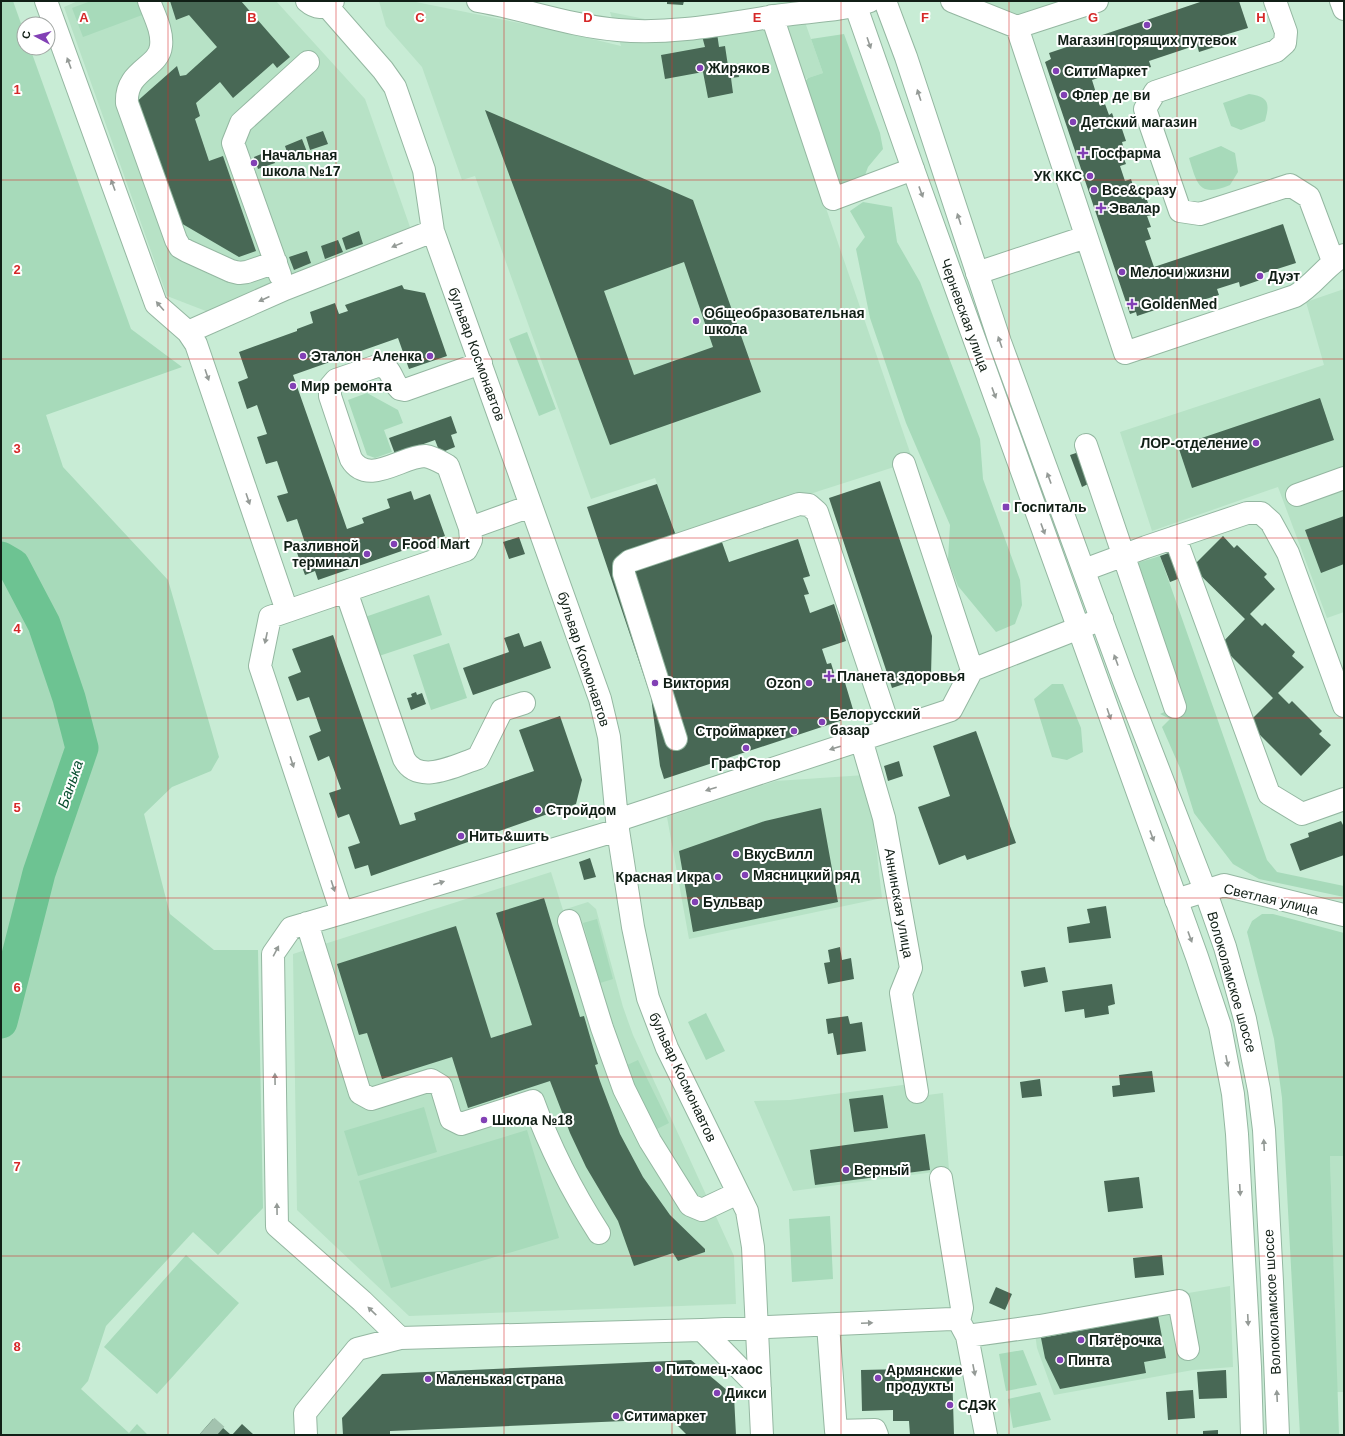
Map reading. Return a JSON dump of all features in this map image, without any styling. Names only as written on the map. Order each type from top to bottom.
[{"type":"main road","points":[[46,1],[156,304],[188,332],[196,344],[287,612]]},
{"type":"main road","points":[[149,1],[161,36],[161,48],[157,56],[130,82],[126,92],[127,103],[176,240],[180,247],[231,272],[247,272],[276,262]]},
{"type":"main road","points":[[478,1],[515,8],[571,22],[622,30],[647,32],[716,25],[860,3]]},
{"type":"main road","name":"Черневская улица","points":[[885,1],[906,57],[1000,342],[1102,619]]},
{"type":"main road","points":[[952,1],[1017,27],[1097,1]]},
{"type":"main road","points":[[1017,27],[1125,353],[1295,296],[1306,289],[1339,258],[1309,197],[1290,185],[1200,214],[1180,211],[1145,109],[1155,92],[1276,51],[1285,43],[1286,32],[1275,1]]},
{"type":"main road","points":[[1341,1],[1344,9]]},
{"type":"main road","name":"бульвар Космонавтов","points":[[322,3],[383,70],[395,87],[424,170],[434,231],[600,699],[609,737],[618,825],[633,927],[648,998],[667,1048],[747,1211],[753,1247],[762,1435]]},
{"type":"main road","name":"Черневская улица","points":[[860,3],[912,169],[1079,628]]},
{"type":"main road","points":[[772,16],[833,199],[912,169]]},
{"type":"main road","points":[[285,290],[233,143],[241,123],[308,62]]},
{"type":"main road","points":[[188,332],[285,290],[434,231]]},
{"type":"main road","points":[[978,273],[1086,237]]},
{"type":"main road","points":[[342,912],[260,666],[270,617],[466,550],[470,540],[470,528],[452,473],[448,466],[431,457],[418,457],[375,471],[355,465],[330,396],[330,387],[336,380],[377,366],[384,366],[390,371],[394,384],[400,389],[405,390],[481,364]]},
{"type":"main road","points":[[1086,445],[1175,707]]},
{"type":"main road","points":[[904,464],[972,670]]},
{"type":"main road","points":[[1297,495],[1344,478]]},
{"type":"main road","points":[[676,739],[624,574],[624,566],[637,558],[799,504],[809,505],[817,512],[890,730]]},
{"type":"main road","points":[[470,528],[531,506]]},
{"type":"main road","points":[[1084,570],[1247,513],[1261,513],[1272,522],[1288,553],[1344,706]]},
{"type":"main road","points":[[1175,537],[1269,794],[1302,814],[1344,799]]},
{"type":"main road","points":[[346,591],[404,759],[408,766],[414,771],[423,773],[433,772],[478,758],[502,710],[524,703]]},
{"type":"main road","points":[[400,1338],[362,1301],[277,1226],[273,954],[291,928],[618,825],[862,739],[951,710],[972,670],[1102,619]]},
{"type":"main road","name":"Волоколамское шоссе","points":[[1102,619],[1205,890],[1223,941],[1245,1019],[1259,1090],[1264,1130],[1278,1435]]},
{"type":"main road","name":"Волоколамское шоссе","points":[[1079,628],[1220,1026],[1233,1094],[1245,1272],[1252,1435]]},
{"type":"main road","name":"Аннинская улица","points":[[862,739],[884,818],[910,968],[901,994],[917,1092]]},
{"type":"main road","name":"Светлая улица","points":[[1176,900],[1224,885],[1344,915]]},
{"type":"main road","points":[[569,921],[602,1028],[622,1083],[650,1141],[690,1205],[702,1210],[738,1193]]},
{"type":"main road","points":[[306,923],[360,1093],[371,1099],[431,1080],[441,1086],[452,1119],[461,1124],[533,1101],[547,1140],[563,1174],[599,1233]]},
{"type":"main road","points":[[941,1178],[962,1308],[963,1329],[986,1435]]},
{"type":"main road","points":[[306,1435],[305,1413],[357,1349],[400,1338],[702,1330],[952,1319],[963,1329],[1040,1326],[1179,1301],[1188,1349]]},
{"type":"main road","points":[[828,1325],[836,1431],[875,1430],[877,1435]]},
{"type":"main road","points":[[702,1330],[760,1389]]},
{"type":"shaded area","points":[[1,1],[13,1],[18,16],[16,16],[16,56],[33,56],[131,329],[182,367],[46,415],[63,467],[168,580],[219,757],[211,771],[172,787],[144,814],[170,914],[214,950],[258,950],[263,1208],[218,1255],[193,1232],[106,1326],[88,1381],[81,1389],[129,1433],[137,1424],[148,1435],[1,1435]]},
{"type":"shaded area","name":"Начальная школа №17","points":[[78,1],[276,1],[365,99],[410,227],[211,313],[167,296],[64,7]]},
{"type":"shaded area","points":[[91,1],[141,1],[145,14],[83,37],[72,8]]},
{"type":"shaded area","name":"Общеобразовательная школа","points":[[379,1],[411,1],[559,31],[621,46],[610,12],[655,21],[710,19],[784,1],[795,1],[800,8],[823,73],[784,86],[913,461],[819,491],[678,541],[655,478],[591,499],[475,176],[462,180],[422,67],[386,26]]},
{"type":"shaded area","points":[[972,1],[1080,1],[1025,18]]},
{"type":"shaded area","points":[[844,34],[880,133],[883,149],[868,167],[864,178],[835,186],[804,83],[808,78],[823,73],[811,39]]},
{"type":"shaded area","points":[[1249,94],[1256,95],[1264,99],[1267,105],[1267,115],[1265,121],[1241,130],[1231,126],[1223,103]]},
{"type":"shaded area","points":[[1221,146],[1235,153],[1238,172],[1230,185],[1220,189],[1206,189],[1197,181],[1189,158]]},
{"type":"shaded area","points":[[863,202],[892,207],[897,242],[920,282],[980,439],[983,479],[1020,580],[1022,605],[1015,624],[996,632],[958,586],[948,560],[950,525],[906,423],[870,318],[856,249],[865,237],[850,211]]},
{"type":"shaded area","points":[[1344,289],[1344,612],[1327,618],[1278,487],[1152,531],[1120,432],[1324,365],[1306,302]]},
{"type":"shaded area","points":[[527,332],[556,409],[539,416],[509,339]]},
{"type":"shaded area","points":[[367,393],[398,410],[403,423],[384,430],[392,452],[375,458],[367,455],[348,400]]},
{"type":"shaded area","points":[[1160,556],[1267,860],[1277,872],[1344,886],[1344,897],[1259,879],[1233,864],[1194,813],[1180,768],[1162,727],[1170,719],[1160,714],[1184,703],[1137,563]]},
{"type":"shaded area","points":[[429,595],[442,635],[379,656],[365,617]]},
{"type":"shaded area","points":[[449,643],[467,698],[431,710],[413,655]]},
{"type":"shaded area","points":[[1052,684],[1063,684],[1081,728],[1083,752],[1067,760],[1052,757],[1034,699]]},
{"type":"shaded area","points":[[865,775],[874,828],[882,898],[689,939],[667,817],[776,781]]},
{"type":"shaded area","name":"Школа №18","points":[[551,872],[563,910],[588,902],[596,909],[623,1007],[633,1035],[734,1256],[736,1304],[409,1316],[297,1210],[293,954]]},
{"type":"shaded area","points":[[1262,914],[1273,914],[1344,933],[1344,1156],[1330,1156],[1339,1435],[1300,1435],[1282,1098],[1274,1039],[1247,932],[1252,921]]},
{"type":"shaded area","points":[[597,919],[613,979],[600,983],[583,923]]},
{"type":"shaded area","points":[[706,1013],[725,1051],[706,1060],[688,1022]]},
{"type":"shaded area","points":[[638,1060],[669,1123],[655,1130],[625,1066]]},
{"type":"shaded area","points":[[910,1084],[912,1097],[943,1093],[949,1170],[793,1191],[754,1101],[790,1100]]},
{"type":"shaded area","points":[[424,1107],[437,1152],[358,1176],[344,1131]]},
{"type":"shaded area","points":[[527,1130],[559,1238],[391,1288],[359,1181]]},
{"type":"shaded area","points":[[1330,1156],[1344,1156],[1344,1392],[1337,1392]]},
{"type":"shaded area","points":[[830,1216],[833,1279],[792,1282],[789,1219]]},
{"type":"shaded area","points":[[186,1255],[239,1303],[157,1394],[104,1347]]},
{"type":"shaded area","points":[[1230,1286],[1233,1367],[1193,1370],[1054,1395],[1037,1348],[1033,1319]]},
{"type":"shaded area","points":[[1023,1350],[1037,1385],[1006,1391],[999,1354]]},
{"type":"shaded area","points":[[1040,1392],[1051,1420],[1013,1428],[1008,1399]]},
{"type":"building","points":[[170,1],[241,1],[290,57],[277,68],[273,63],[233,98],[220,82],[196,103],[200,116],[195,119],[209,161],[223,156],[256,251],[239,257],[174,219],[134,104],[177,66],[180,76],[186,75],[217,47],[189,15],[176,20]]},
{"type":"building","points":[[667,1],[684,1],[683,5],[667,4]]},
{"type":"building","points":[[1203,1],[1239,1],[1248,28],[1221,36],[1224,44],[1199,52],[1197,45],[1149,61],[1151,67],[1126,76],[1124,69],[1092,80],[1100,106],[1105,104],[1109,115],[1112,113],[1116,124],[1120,123],[1126,141],[1122,142],[1125,153],[1122,154],[1126,164],[1120,166],[1125,181],[1131,179],[1134,189],[1138,188],[1142,199],[1146,197],[1152,215],[1147,216],[1151,227],[1147,228],[1151,239],[1145,241],[1154,267],[1283,224],[1296,263],[1261,274],[1263,279],[1240,287],[1239,282],[1217,289],[1219,295],[1196,302],[1194,297],[1137,316],[1136,312],[1130,314],[1045,62],[1051,59],[1049,53]]},
{"type":"building","name":"Жиряков","points":[[717,33],[719,47],[725,46],[728,66],[737,64],[739,77],[731,78],[733,93],[708,98],[703,72],[665,79],[661,55],[705,47],[702,36]]},
{"type":"building","points":[[485,110],[693,200],[761,392],[610,445]],"holes":[[[684,262],[713,347],[634,375],[604,291]]]},
{"type":"building","points":[[323,131],[328,144],[310,150],[306,137]]},
{"type":"building","points":[[302,139],[307,152],[289,158],[285,146]]},
{"type":"building","points":[[271,150],[275,163],[258,169],[254,157]]},
{"type":"building","points":[[359,231],[363,244],[346,250],[342,238]]},
{"type":"building","points":[[338,240],[343,252],[325,259],[321,246]]},
{"type":"building","points":[[307,251],[311,263],[294,270],[289,257]]},
{"type":"building","points":[[402,285],[404,289],[425,293],[447,356],[409,369],[398,338],[293,375],[347,529],[364,523],[362,518],[390,508],[387,499],[411,491],[414,500],[430,494],[445,536],[318,580],[315,571],[305,575],[296,550],[306,546],[297,519],[287,522],[277,496],[288,493],[277,461],[266,464],[257,437],[267,434],[257,405],[247,409],[238,382],[248,378],[239,352],[297,331],[297,329],[313,323],[310,312],[335,303],[339,314],[348,311],[345,305]]},
{"type":"building","name":"ЛОР-отделение","points":[[1320,398],[1334,440],[1192,488],[1178,446]]},
{"type":"building","points":[[451,416],[457,433],[451,435],[455,447],[440,453],[435,440],[395,454],[389,438]]},
{"type":"building","points":[[1079,452],[1088,484],[1082,487],[1070,455]]},
{"type":"building","points":[[880,481],[932,636],[931,675],[892,688],[829,498]]},
{"type":"building","points":[[657,484],[678,541],[717,528],[729,562],[798,539],[810,576],[803,578],[809,594],[804,595],[810,613],[834,604],[846,641],[822,649],[827,664],[831,663],[836,679],[843,676],[855,716],[664,779],[660,766],[651,697],[587,507]]},
{"type":"building","points":[[1344,516],[1344,564],[1321,573],[1305,530]]},
{"type":"building","points":[[1223,536],[1234,548],[1237,545],[1267,574],[1264,577],[1275,589],[1250,614],[1262,626],[1265,623],[1295,652],[1292,656],[1304,667],[1278,693],[1289,704],[1292,701],[1322,731],[1319,734],[1331,745],[1301,776],[1248,723],[1273,698],[1220,645],[1245,619],[1192,567]]},
{"type":"building","points":[[519,537],[525,554],[509,559],[503,542]]},
{"type":"building","points":[[1174,551],[1183,577],[1170,582],[1160,556]]},
{"type":"building","points":[[519,633],[524,647],[541,641],[551,668],[473,695],[463,668],[509,652],[504,638]]},
{"type":"building","points":[[333,635],[400,825],[416,820],[414,813],[534,771],[519,730],[560,716],[582,780],[576,804],[371,876],[368,865],[355,869],[348,847],[360,843],[349,814],[338,818],[329,793],[341,789],[329,756],[318,761],[309,736],[321,731],[309,697],[297,701],[288,677],[301,672],[292,649]]},
{"type":"building","points":[[416,692],[417,695],[422,693],[426,704],[411,710],[407,698],[412,697],[411,694]]},
{"type":"building","points":[[976,731],[1016,843],[967,860],[965,855],[939,865],[918,807],[950,796],[933,746]]},
{"type":"building","points":[[899,761],[903,776],[888,781],[884,766]]},
{"type":"building","points":[[821,808],[838,902],[693,932],[679,851],[765,821]]},
{"type":"building","points":[[1341,821],[1344,825],[1344,855],[1300,871],[1290,844],[1309,837],[1308,833]]},
{"type":"building","points":[[590,858],[596,877],[584,880],[579,862]]},
{"type":"building","points":[[544,898],[580,1017],[584,1016],[598,1064],[595,1065],[600,1081],[620,1134],[643,1177],[670,1215],[705,1249],[705,1252],[678,1261],[673,1253],[634,1266],[618,1221],[586,1167],[570,1133],[550,1081],[468,1108],[452,1057],[382,1079],[367,1033],[359,1035],[337,964],[456,926],[491,1038],[532,1025],[496,913]]},
{"type":"building","points":[[1106,906],[1111,938],[1069,943],[1067,927],[1090,923],[1087,909]]},
{"type":"building","points":[[840,947],[842,960],[851,958],[854,979],[828,984],[824,963],[830,962],[828,950]]},
{"type":"building","points":[[1045,967],[1048,982],[1024,987],[1021,971]]},
{"type":"building","points":[[1112,984],[1115,1004],[1108,1006],[1109,1014],[1085,1018],[1084,1009],[1065,1012],[1062,991]]},
{"type":"building","points":[[848,1016],[850,1024],[862,1022],[866,1051],[837,1055],[833,1033],[828,1034],[826,1019]]},
{"type":"building","points":[[1152,1071],[1155,1092],[1113,1097],[1112,1086],[1120,1085],[1119,1075]]},
{"type":"building","points":[[1040,1079],[1042,1096],[1022,1098],[1020,1082]]},
{"type":"building","points":[[883,1095],[888,1128],[854,1132],[849,1099]]},
{"type":"building","points":[[925,1134],[930,1170],[815,1185],[810,1150]]},
{"type":"building","points":[[1139,1177],[1143,1208],[1108,1212],[1104,1181]]},
{"type":"building","points":[[1162,1255],[1164,1275],[1135,1278],[1133,1258]]},
{"type":"building","points":[[996,1287],[1012,1294],[1005,1310],[989,1303]]},
{"type":"building","points":[[1158,1316],[1166,1358],[1144,1362],[1146,1373],[1060,1389],[1045,1358],[1041,1338]]},
{"type":"building","points":[[691,1360],[734,1396],[736,1435],[687,1435],[671,1419],[390,1431],[390,1435],[343,1435],[342,1418],[382,1374]]},
{"type":"building","points":[[952,1368],[954,1435],[910,1435],[909,1421],[893,1421],[893,1410],[862,1411],[861,1370]]},
{"type":"building","points":[[1226,1370],[1227,1398],[1199,1399],[1197,1372]]},
{"type":"building","points":[[1193,1390],[1195,1418],[1168,1420],[1166,1392]]},
{"type":"building","points":[[213,1419],[231,1435],[199,1435]]},
{"type":"building","points":[[242,1424],[254,1435],[232,1435]]},
{"type":"building","points":[[1218,1430],[1218,1435],[1203,1435],[1203,1431]]},
{"type":"waterway","name":"Банька","points":[[1,558],[13,565],[44,624],[69,698],[82,748],[39,873],[1,1022]]},
{"type":"tunnel","points":[[207,1426],[217,1435]]},
{"type":"place","name":"Магазин горящих путевок","points":[[1147,25]]},
{"type":"place","name":"Жиряков","points":[[700,68]]},
{"type":"place","name":"СитиМаркет","points":[[1056,71]]},
{"type":"place","name":"Флер де ви","points":[[1064,95]]},
{"type":"place","name":"Детский магазин","points":[[1073,122]]},
{"type":"place","name":"Госфарма","points":[[1083,153]]},
{"type":"place","name":"Начальная школа №17","points":[[254,163]]},
{"type":"place","name":"УК ККС","points":[[1090,176]]},
{"type":"place","name":"Все&сразу","points":[[1094,190]]},
{"type":"place","name":"Эвалар","points":[[1101,208]]},
{"type":"place","name":"Мелочи жизни","points":[[1122,272]]},
{"type":"place","name":"Дуэт","points":[[1260,276]]},
{"type":"place","name":"GoldenMed","points":[[1132,304]]},
{"type":"place","name":"Общеобразовательная школа","points":[[696,321]]},
{"type":"place","name":"Эталон","points":[[303,356]]},
{"type":"place","name":"Аленка","points":[[430,356]]},
{"type":"place","name":"Мир ремонта","points":[[293,386]]},
{"type":"place","name":"ЛОР-отделение","points":[[1256,443]]},
{"type":"place","name":"Госпиталь","points":[[1006,507]]},
{"type":"place","name":"Food Mart","points":[[394,544]]},
{"type":"place","name":"Разливной терминал","points":[[367,554]]},
{"type":"place","name":"Планета здоровья","points":[[829,676]]},
{"type":"place","name":"Виктория","points":[[655,683]]},
{"type":"place","name":"Ozon","points":[[809,683]]},
{"type":"place","name":"Белорусский базар","points":[[822,722]]},
{"type":"place","name":"Строймаркет","points":[[794,731]]},
{"type":"place","name":"ГрафСтор","points":[[746,748]]},
{"type":"place","name":"Стройдом","points":[[538,810]]},
{"type":"place","name":"Нить&шить","points":[[461,836]]},
{"type":"place","name":"ВкусВилл","points":[[736,854]]},
{"type":"place","name":"Мясницкий ряд","points":[[745,875]]},
{"type":"place","name":"Красная Икра","points":[[718,877]]},
{"type":"place","name":"Бульвар","points":[[695,902]]},
{"type":"place","name":"Школа №18","points":[[484,1120]]},
{"type":"place","name":"Верный","points":[[846,1170]]},
{"type":"place","name":"Пятёрочка","points":[[1081,1340]]},
{"type":"place","name":"Пинта","points":[[1060,1360]]},
{"type":"place","name":"Питомец-хаос","points":[[658,1369]]},
{"type":"place","name":"Армянские продукты","points":[[878,1378]]},
{"type":"place","name":"Маленькая страна","points":[[428,1379]]},
{"type":"place","name":"Дикси","points":[[717,1393]]},
{"type":"place","name":"СДЭК","points":[[950,1405]]},
{"type":"place","name":"Ситимаркет","points":[[616,1416]]}]
